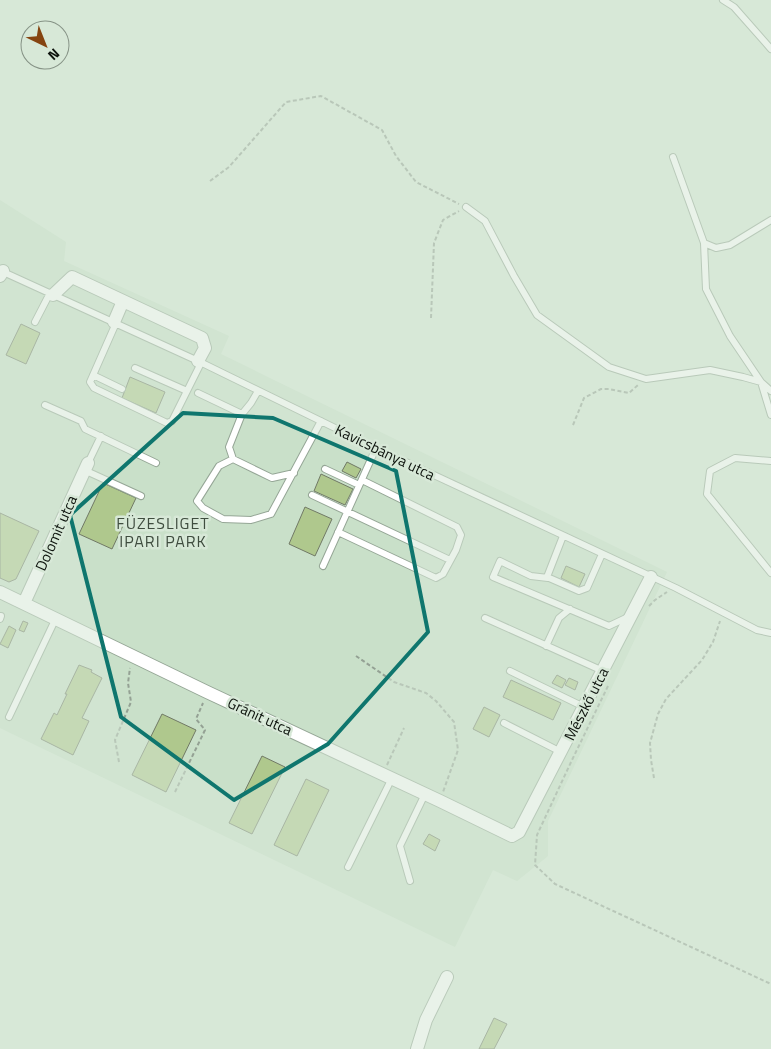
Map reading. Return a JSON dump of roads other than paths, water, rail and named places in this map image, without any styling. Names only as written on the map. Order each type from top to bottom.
[{"type":"street","points":[[52,294],[72,277],[202,338],[205,348],[200,362]]},
{"type":"street","points":[[115,323],[124,301]]},
{"type":"street","name":"Dolomit utca","points":[[24,603],[86,466]]},
{"type":"street","name":"Mészkő utca","points":[[519,832],[584,707],[607,676],[632,615],[651,577]]},
{"type":"street","name":"Gránit utca","points":[[0,592],[512,836],[519,832]]},
{"type":"street","points":[[417,1049],[426,1020],[447,977]]},
{"type":"lane","points":[[723,0],[734,7],[771,49]]},
{"type":"lane","points":[[673,157],[704,243],[706,289],[730,336],[761,382],[771,391]]},
{"type":"lane","points":[[466,207],[485,221],[537,315],[609,367],[646,379],[710,370],[761,382]]},
{"type":"lane","points":[[704,243],[716,248],[730,245],[771,220]]},
{"type":"lane","name":"Kavicsbánya utca","points":[[1,272],[200,362],[376,448],[676,588],[757,630],[771,633]]},
{"type":"lane","points":[[35,322],[52,294]]},
{"type":"lane","points":[[115,323],[90,382],[94,388],[167,423],[172,421],[200,362]]},
{"type":"lane","points":[[135,368],[187,392]]},
{"type":"lane","points":[[93,375],[122,389]]},
{"type":"lane","points":[[761,382],[771,414]]},
{"type":"lane","points":[[233,459],[230,446],[242,414],[251,404],[258,390]]},
{"type":"lane","points":[[198,393],[242,414]]},
{"type":"lane","points":[[44,405],[81,421],[85,429],[156,463]]},
{"type":"lane","points":[[233,459],[219,466],[197,500],[203,508],[223,519],[251,520],[272,514],[321,421]]},
{"type":"lane","points":[[101,436],[86,466],[141,496]]},
{"type":"lane","points":[[323,566],[376,448]]},
{"type":"lane","points":[[771,461],[735,458],[710,471],[707,494],[771,573]]},
{"type":"lane","points":[[233,459],[272,478],[294,472]]},
{"type":"lane","points":[[325,469],[360,482],[456,527],[461,535],[443,574],[436,578],[338,532]]},
{"type":"lane","points":[[312,496],[348,511],[450,560]]},
{"type":"lane","points":[[548,578],[563,536]]},
{"type":"lane","points":[[602,554],[587,588],[579,591],[548,578],[531,576],[500,561],[493,577],[609,626],[632,615]]},
{"type":"lane","points":[[546,646],[559,618],[570,609]]},
{"type":"lane","points":[[9,716],[56,618]]},
{"type":"lane","points":[[485,618],[607,676]]},
{"type":"lane","points":[[510,671],[584,707]]},
{"type":"lane","points":[[504,723],[561,752]]},
{"type":"lane","points":[[348,868],[387,776]]},
{"type":"lane","points":[[410,881],[400,846],[425,794]]},
{"type":"district","name":"FÜZESLIGET IPARI PARK","points":[[163,532]]}]
